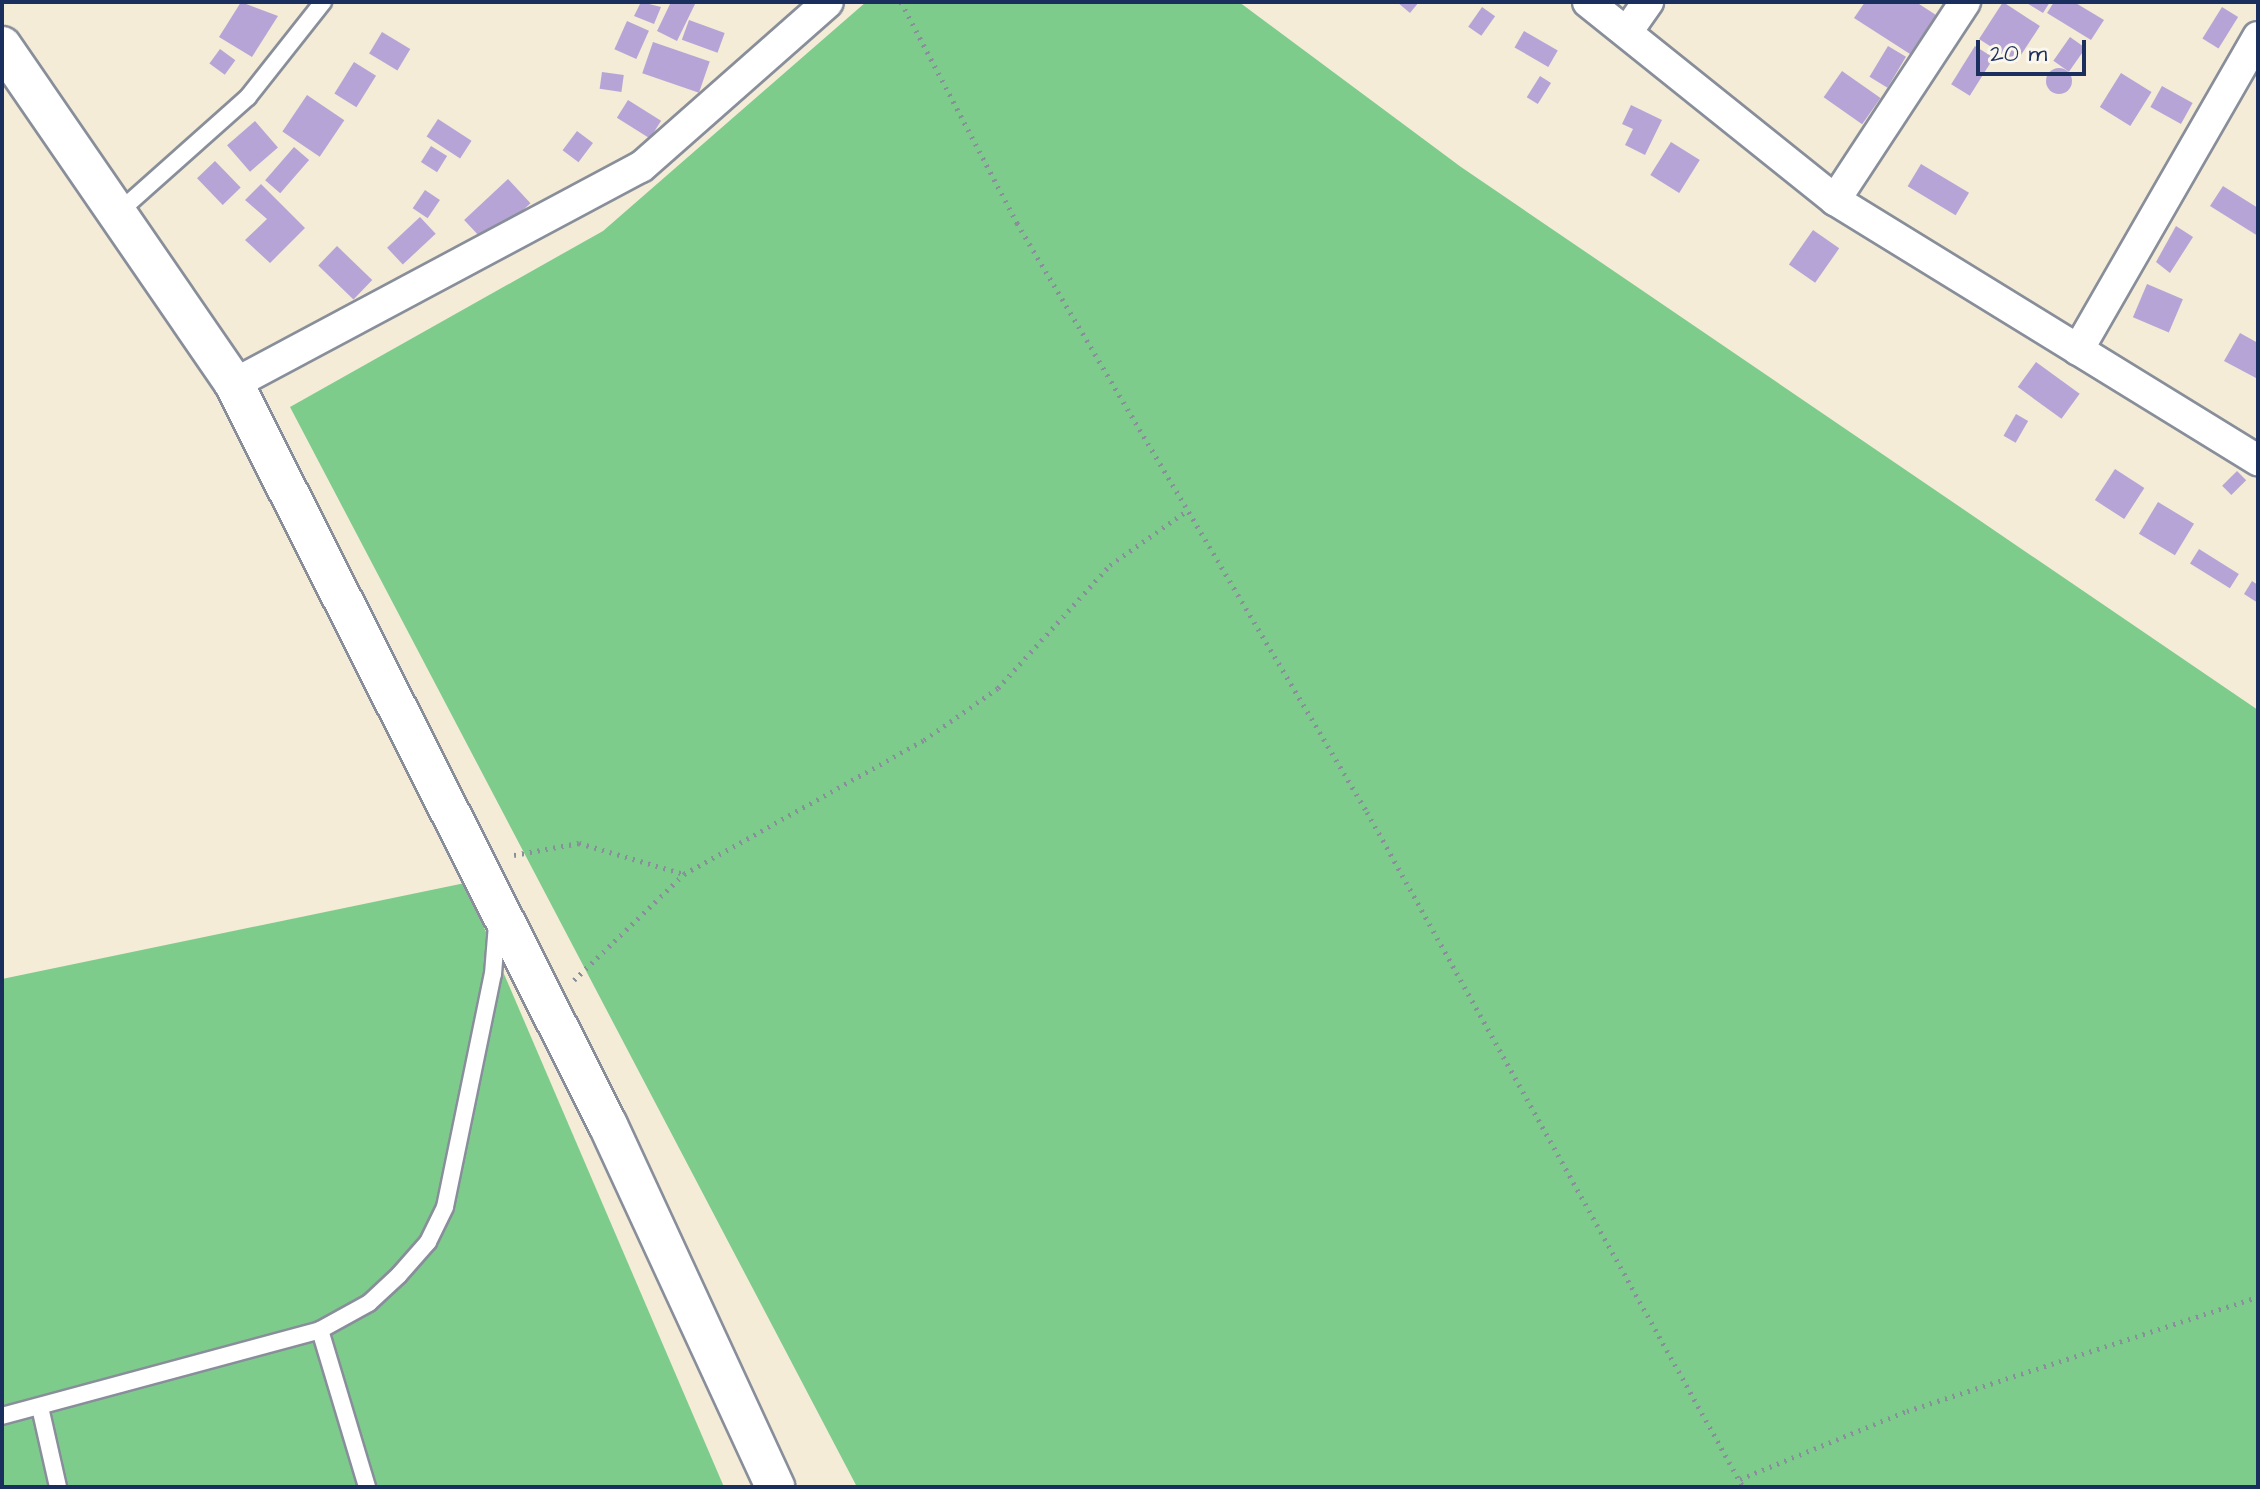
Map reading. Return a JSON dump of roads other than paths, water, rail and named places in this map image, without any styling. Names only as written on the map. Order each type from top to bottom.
[{"type":"street","points":[[234,384],[641,167],[828,2]]},
{"type":"street","points":[[1588,2],[1835,200],[2258,460]]},
{"type":"street","points":[[1627,32],[1648,2]]},
{"type":"street","points":[[1835,200],[1965,2]]},
{"type":"street","points":[[2078,350],[2258,37]]},
{"type":"street","points":[[2,46],[120,211],[234,384],[545,1008],[608,1125],[775,1487]]},
{"type":"lane","points":[[120,211],[248,97],[323,2]]},
{"type":"lane","points":[[2,1416],[320,1330],[369,1303],[399,1275],[428,1242],[445,1207],[493,974],[498,914]]},
{"type":"lane","points":[[320,1330],[367,1487]]},
{"type":"lane","points":[[40,1407],[58,1487]]}]
